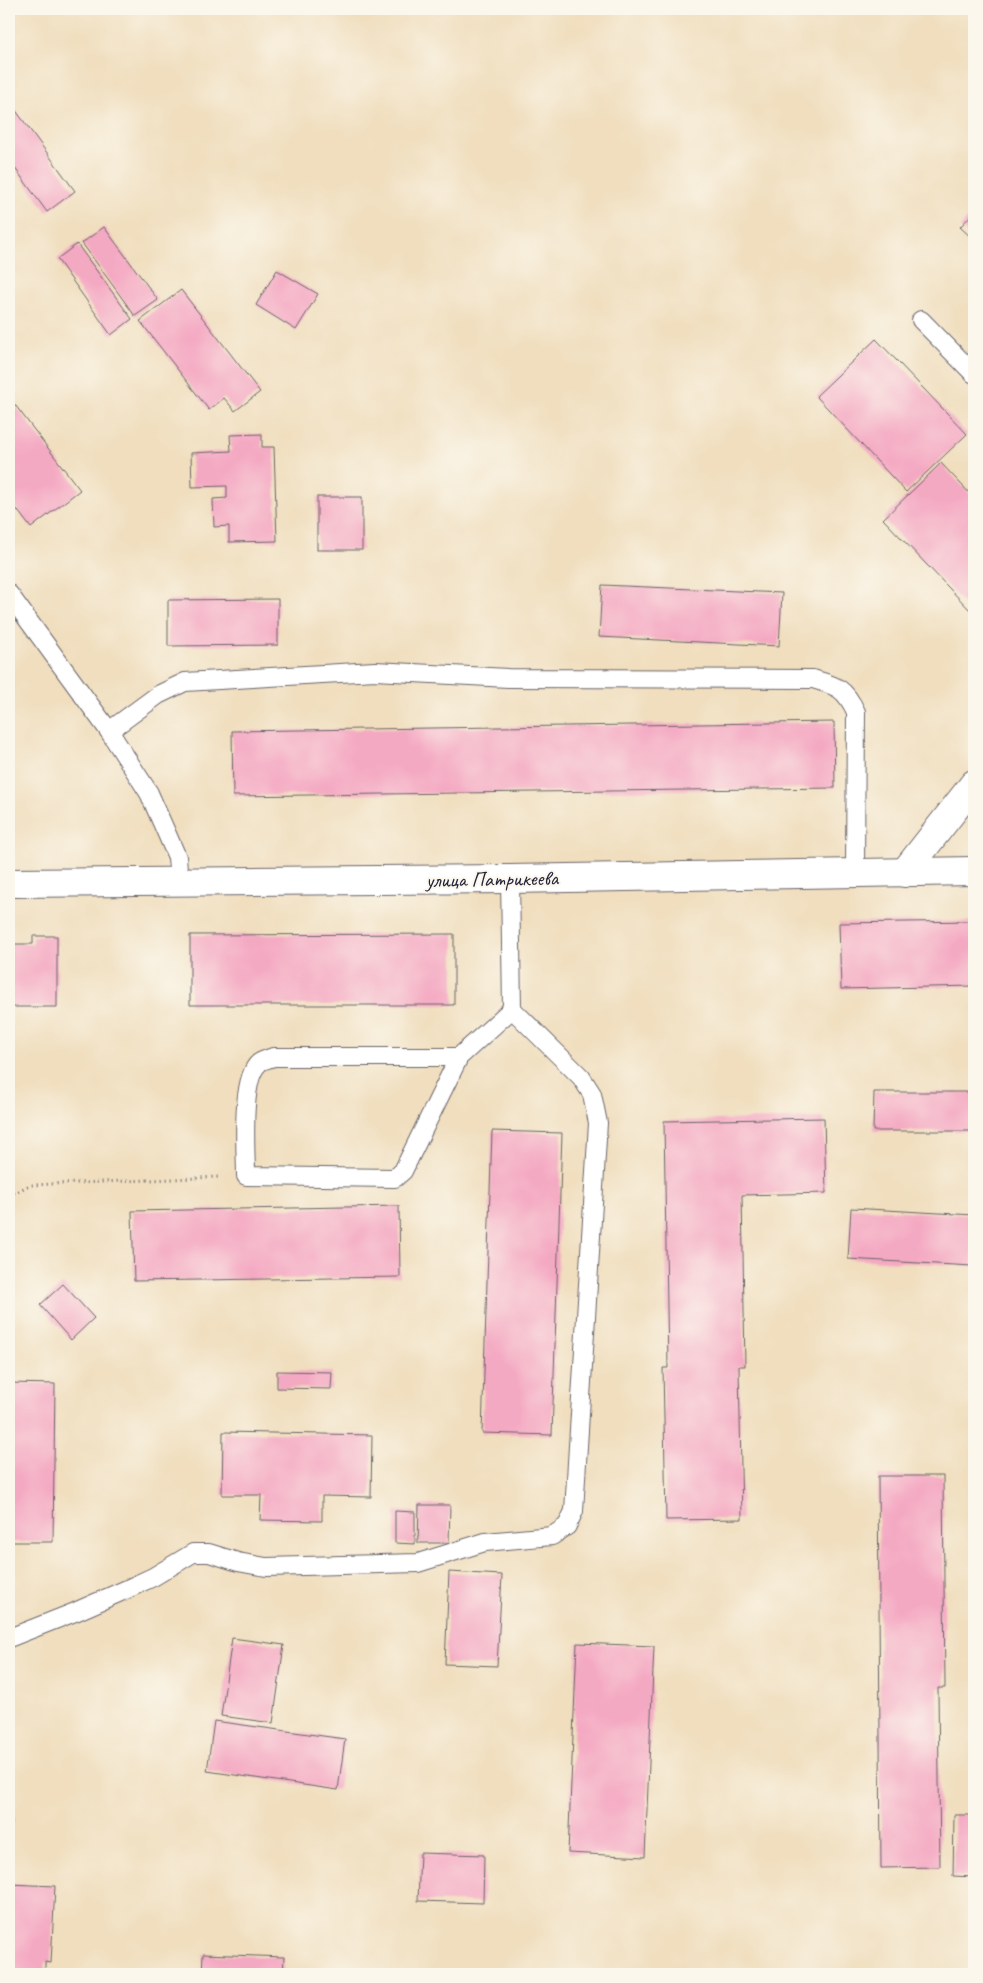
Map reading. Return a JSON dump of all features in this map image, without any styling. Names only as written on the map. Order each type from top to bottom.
[{"type":"street","points":[[904,873],[974,784]]},
{"type":"street","name":"улица Патрикеева","points":[[9,883],[510,879],[974,871]]},
{"type":"lane","points":[[922,320],[974,374]]},
{"type":"lane","points":[[9,594],[110,731],[149,793],[176,857],[179,881]]},
{"type":"lane","points":[[110,731],[158,695],[185,682],[375,671],[508,678],[813,679],[834,685],[849,696],[856,712],[855,873]]},
{"type":"lane","points":[[9,1638],[125,1590],[153,1577],[193,1553],[209,1553],[238,1562],[266,1567],[418,1563],[485,1542],[552,1536],[567,1526],[574,1511],[598,1123],[592,1094],[581,1077],[512,1009],[510,879]]},
{"type":"lane","points":[[459,1057],[273,1057],[259,1062],[251,1074],[246,1092],[246,1176],[395,1178],[403,1171],[459,1057],[512,1009]]},
{"type":"path","points":[[9,1195],[30,1185],[246,1176]]},
{"type":"building","points":[[14,108],[75,191],[47,212],[9,160],[9,112]]},
{"type":"building","points":[[974,212],[974,240],[960,227]]},
{"type":"building","points":[[104,227],[158,300],[135,316],[82,243]]},
{"type":"building","points":[[77,244],[132,319],[111,335],[57,259]]},
{"type":"building","points":[[277,270],[318,294],[296,330],[256,305]]},
{"type":"building","points":[[181,290],[260,392],[235,411],[224,398],[209,410],[140,321]]},
{"type":"building","points":[[876,339],[967,434],[906,492],[816,396]]},
{"type":"building","points":[[9,397],[80,490],[31,528],[9,499]]},
{"type":"building","points":[[262,434],[262,447],[274,447],[277,541],[229,542],[229,526],[214,527],[213,499],[227,498],[227,486],[192,487],[191,453],[231,451],[230,435]]},
{"type":"building","points":[[941,463],[974,498],[974,606],[970,610],[883,519]]},
{"type":"building","points":[[317,497],[362,497],[362,550],[317,550]]},
{"type":"building","points":[[602,585],[782,593],[779,646],[599,637]]},
{"type":"building","points":[[278,599],[278,645],[168,646],[168,600]]},
{"type":"building","points":[[834,722],[835,788],[233,796],[232,731]]},
{"type":"building","points":[[974,921],[974,986],[841,989],[839,923]]},
{"type":"building","points":[[454,934],[454,1005],[190,1005],[190,935]]},
{"type":"building","points":[[33,936],[57,936],[57,1007],[9,1007],[9,944],[33,944]]},
{"type":"building","points":[[874,1092],[974,1092],[974,1131],[873,1131]]},
{"type":"building","points":[[824,1118],[826,1193],[742,1195],[745,1366],[739,1366],[742,1519],[666,1520],[663,1368],[668,1368],[664,1121]]},
{"type":"building","points":[[492,1131],[562,1133],[552,1435],[482,1433]]},
{"type":"building","points":[[399,1206],[400,1277],[134,1281],[132,1211]]},
{"type":"building","points":[[851,1208],[974,1215],[972,1266],[848,1259]]},
{"type":"building","points":[[63,1284],[94,1318],[71,1340],[40,1305]]},
{"type":"building","points":[[277,1371],[332,1372],[331,1389],[277,1388]]},
{"type":"building","points":[[9,1383],[55,1384],[53,1542],[9,1542]]},
{"type":"building","points":[[223,1432],[372,1435],[371,1497],[322,1496],[322,1521],[260,1520],[261,1495],[222,1495]]},
{"type":"building","points":[[878,1476],[943,1476],[945,1688],[938,1688],[940,1867],[881,1868]]},
{"type":"building","points":[[419,1505],[450,1505],[449,1543],[418,1543]]},
{"type":"building","points":[[395,1511],[415,1512],[415,1544],[395,1543]]},
{"type":"building","points":[[449,1572],[502,1575],[497,1666],[445,1664]]},
{"type":"building","points":[[232,1638],[284,1645],[273,1723],[221,1716]]},
{"type":"building","points":[[577,1643],[654,1646],[645,1857],[568,1853]]},
{"type":"building","points":[[214,1721],[345,1739],[338,1790],[207,1771]]},
{"type":"building","points":[[9,1806],[12,1825],[9,1826]]},
{"type":"building","points":[[954,1815],[974,1815],[974,1877],[953,1876]]},
{"type":"building","points":[[420,1853],[484,1855],[483,1903],[418,1901]]},
{"type":"building","points":[[9,1884],[55,1886],[51,1963],[45,1962],[45,1974],[10,1974]]},
{"type":"building","points":[[203,1954],[284,1957],[283,1974],[202,1974]]}]
